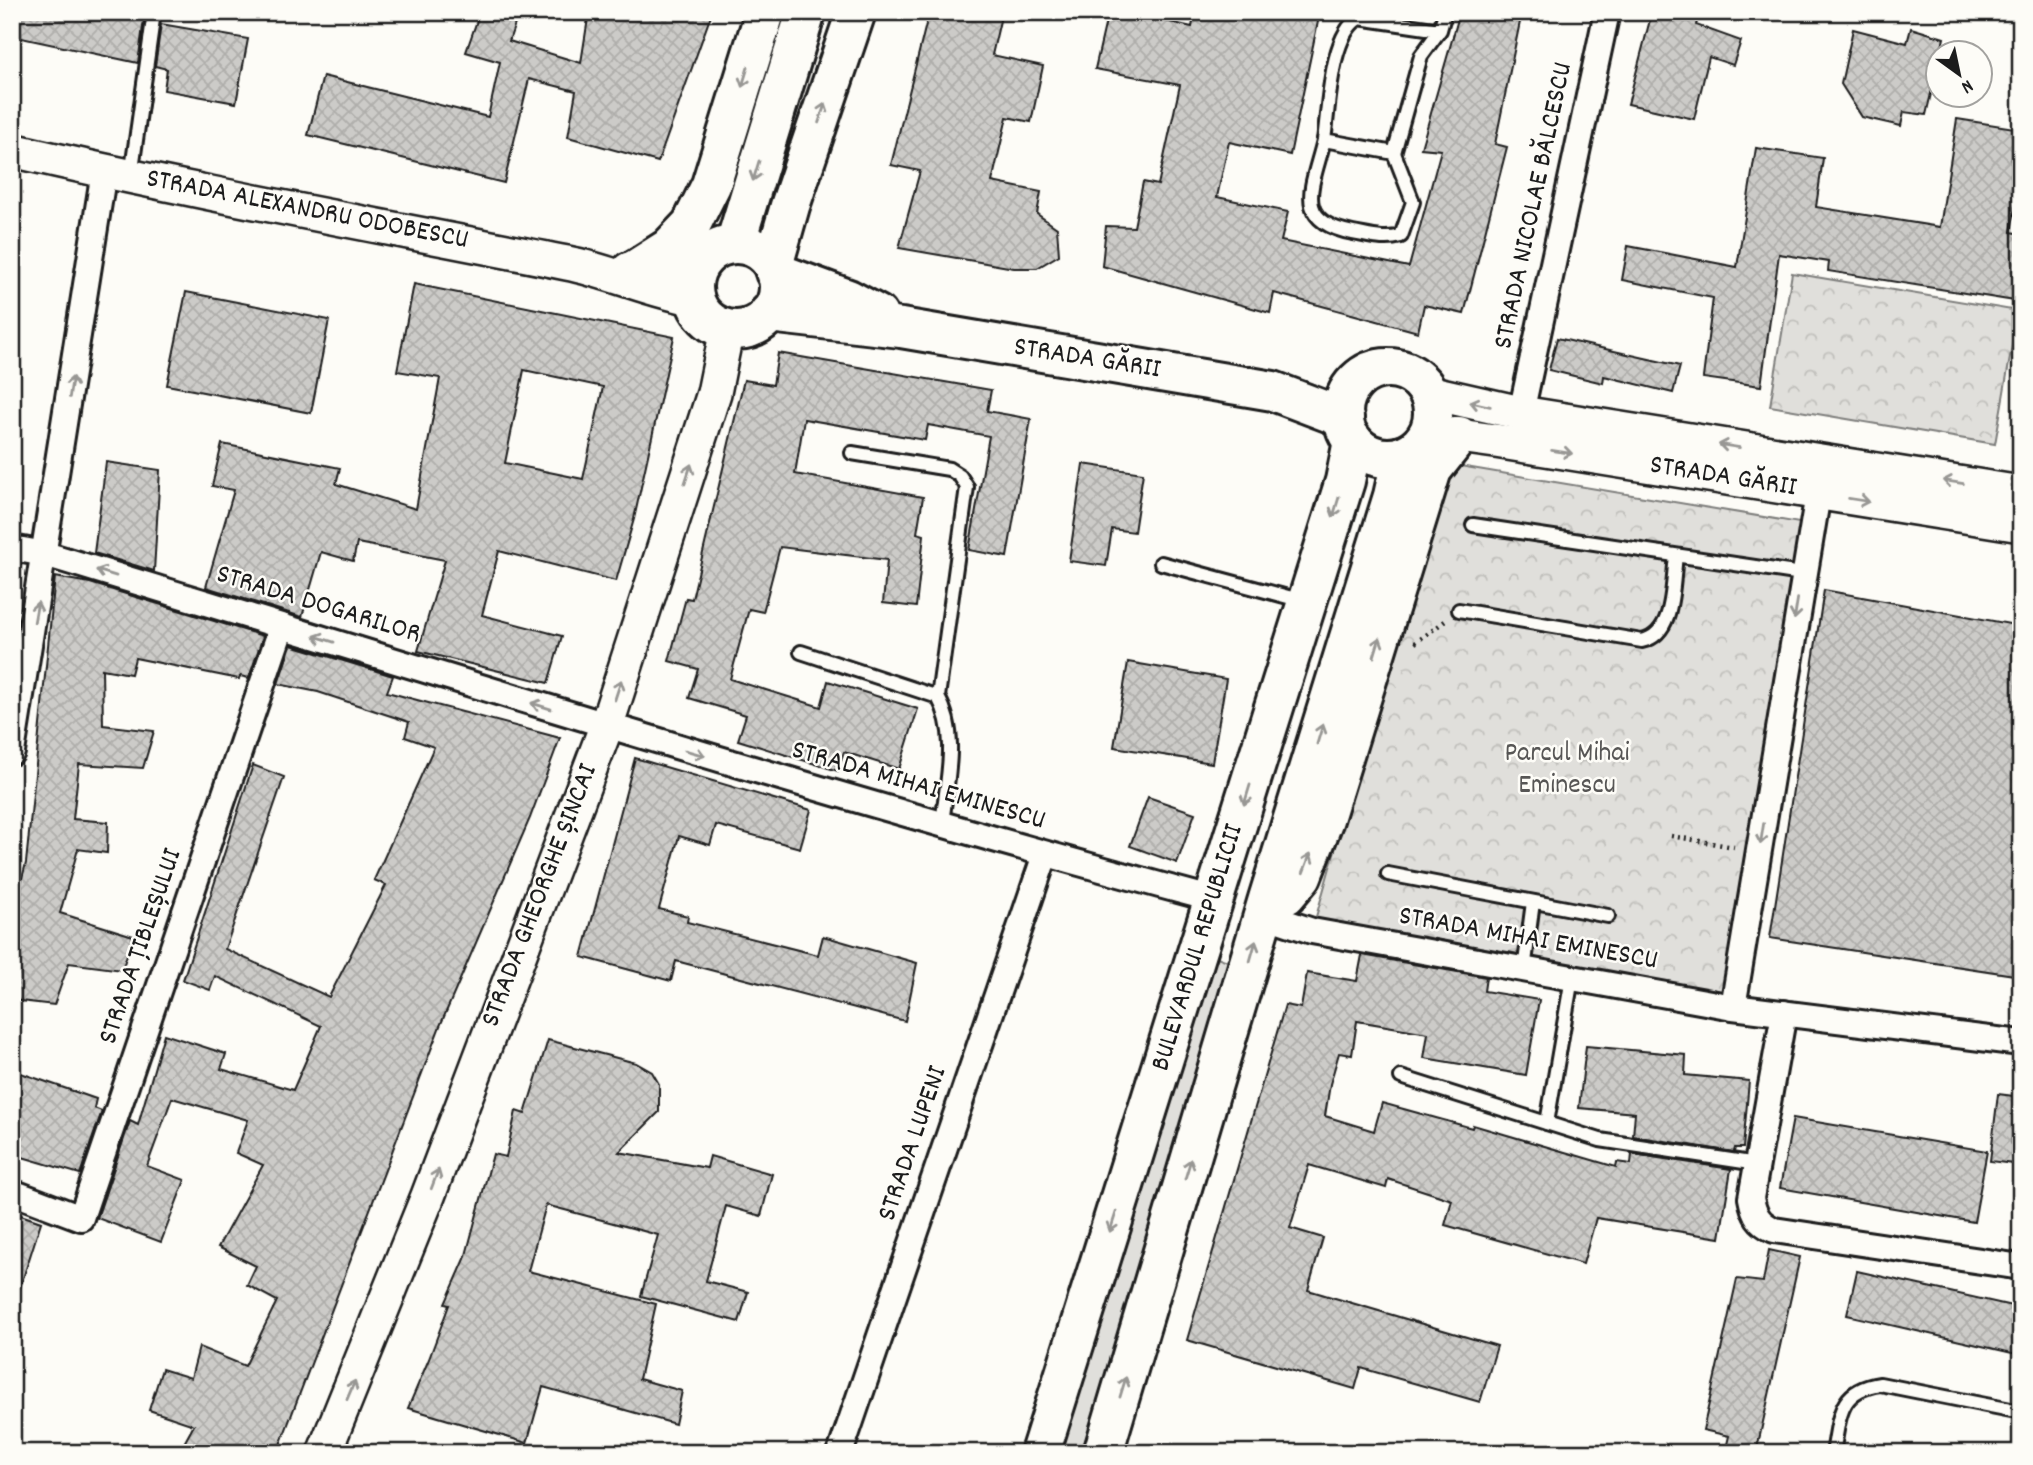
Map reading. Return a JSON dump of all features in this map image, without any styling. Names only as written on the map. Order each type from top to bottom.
[{"type":"main road","points":[[619,270],[669,248],[691,225],[711,185],[765,12]]},
{"type":"main road","points":[[735,244],[806,12]]},
{"type":"main road","points":[[774,269],[790,206],[856,12]]},
{"type":"main road","name":"STRADA ALEXANDRU ODOBESCU","points":[[12,150],[118,174],[619,270],[670,271],[695,283]]},
{"type":"main road","points":[[787,225],[798,247],[812,265],[848,299]]},
{"type":"main road","points":[[735,244],[750,246],[764,254],[774,269],[778,290],[769,313],[757,324],[743,329],[727,329],[712,323],[701,312],[695,283],[706,255],[720,247],[735,244]]},
{"type":"main road","name":"STRADA GĂRII","points":[[774,269],[848,299],[901,328]]},
{"type":"main road","name":"STRADA GĂRII","points":[[769,313],[901,328],[1273,391],[1348,417]]},
{"type":"main road","name":"STRADA GHEORGHE ȘINCAI","points":[[324,1453],[428,1196],[606,727],[714,393],[727,329]]},
{"type":"main road","points":[[1264,915],[1286,896],[1302,876],[1324,819],[1432,470],[1429,444],[1432,416],[1428,392],[1409,373],[1381,368],[1357,381],[1348,417],[1376,456],[1429,444]]},
{"type":"main road","name":"STRADA GĂRII","points":[[1428,392],[1521,413],[2021,493]]},
{"type":"main road","name":"BULEVARDUL REPUBLICII","points":[[1040,1453],[1345,481],[1348,417]]},
{"type":"main road","name":"STRADA GĂRII","points":[[1429,444],[1818,494],[2021,525]]},
{"type":"main road","name":"BULEVARDUL REPUBLICII","points":[[1103,1453],[1393,496],[1429,444]]},
{"type":"street","name":"STRADA NICOLAE BĂLCESCU","points":[[1521,413],[1607,12]]},
{"type":"street","points":[[12,752],[46,554],[118,174]]},
{"type":"street","points":[[1733,1007],[1802,574],[1818,494]]},
{"type":"street","name":"STRADA DOGARILOR","points":[[12,548],[46,554],[606,727]]},
{"type":"street","name":"STRADA ȚIBLEȘULUI","points":[[12,1192],[81,1218],[282,626]]},
{"type":"street","name":"STRADA MIHAI EMINESCU","points":[[606,727],[1045,855],[1215,900]]},
{"type":"street","name":"STRADA LUPENI","points":[[840,1453],[1045,855]]},
{"type":"street","name":"STRADA MIHAI EMINESCU","points":[[1264,915],[1312,931],[1733,1007],[2021,1043]]},
{"type":"street","points":[[1784,1013],[1751,1198],[1754,1212],[1763,1225],[1774,1230],[2021,1267]]},
{"type":"lane","points":[[118,174],[154,12]]},
{"type":"lane","points":[[1440,30],[1359,18],[1348,24],[1339,39],[1324,140],[1310,201],[1318,219],[1329,229],[1388,240],[1401,236],[1413,202],[1404,170],[1394,153],[1421,56],[1440,30],[1445,12]]},
{"type":"lane","points":[[1324,140],[1394,153]]},
{"type":"lane","points":[[852,453],[949,469],[960,476],[967,487],[938,697],[950,724],[951,743],[942,825]]},
{"type":"lane","points":[[1473,525],[1802,574]]},
{"type":"lane","points":[[1459,610],[1642,642],[1655,639],[1665,626],[1676,556]]},
{"type":"lane","points":[[1160,563],[1307,602]]},
{"type":"lane","points":[[801,652],[938,697]]},
{"type":"lane","points":[[1388,874],[1608,916]]},
{"type":"lane","points":[[1524,970],[1533,902]]},
{"type":"lane","points":[[1547,1123],[1572,978]]},
{"type":"lane","points":[[1401,1077],[1600,1140],[1757,1164]]},
{"type":"lane","points":[[1833,1453],[1842,1405],[1860,1387],[1880,1384],[2021,1412]]},
{"type":"path","points":[[1409,648],[1459,610]]},
{"type":"path","points":[[1671,836],[1759,852]]},
{"type":"green space","points":[[1792,273],[2018,311],[1995,444],[1770,406]]},
{"type":"green space","name":"Parcul Mihai Eminescu","points":[[1454,465],[1811,525],[1733,1007],[1312,931],[1388,663]]},
{"type":"green space","points":[[1212,955],[1238,965],[1093,1453],[1061,1453]]},
{"type":"building","points":[[12,12],[145,12],[138,63],[12,36]]},
{"type":"building","points":[[480,12],[519,12],[509,41],[581,63],[589,12],[712,12],[658,162],[568,137],[576,91],[529,79],[504,183],[308,135],[323,76],[488,117],[500,62],[466,52]]},
{"type":"building","points":[[929,12],[1002,12],[992,55],[1043,66],[1031,122],[1007,117],[992,182],[1041,192],[1037,214],[1057,228],[1059,255],[1037,268],[1014,268],[899,248],[920,171],[891,165]]},
{"type":"building","points":[[1108,12],[1126,12],[1192,27],[1195,12],[1320,12],[1290,155],[1229,142],[1217,197],[1288,212],[1281,241],[1409,267],[1441,150],[1421,148],[1460,12],[1522,12],[1495,144],[1507,147],[1464,314],[1424,305],[1418,332],[1274,293],[1270,313],[1102,266],[1106,226],[1134,227],[1143,182],[1158,185],[1180,85],[1095,69]]},
{"type":"building","points":[[1652,12],[1700,12],[1696,25],[1741,41],[1733,65],[1709,57],[1694,119],[1628,104]]},
{"type":"building","points":[[161,24],[248,39],[236,103],[164,90],[167,69],[155,66]]},
{"type":"building","points":[[1911,28],[1944,38],[1924,38],[1926,115],[1904,112],[1901,126],[1862,117],[1841,84],[1853,29],[1907,43]]},
{"type":"building","points":[[1957,119],[2021,129],[2021,173],[2011,232],[2021,234],[2021,302],[1828,271],[1829,262],[1779,254],[1761,386],[1703,378],[1713,298],[1622,280],[1628,246],[1737,267],[1756,148],[1823,158],[1816,207],[1940,227]]},
{"type":"building","points":[[414,284],[674,337],[634,519],[616,581],[499,551],[482,615],[562,636],[548,683],[418,651],[445,560],[357,543],[353,561],[321,552],[302,617],[206,587],[234,490],[212,486],[222,444],[340,468],[336,484],[416,509],[440,378],[397,371]],"holes":[[[524,370],[603,387],[583,479],[505,463]]]},
{"type":"building","points":[[186,292],[329,320],[311,413],[167,385]]},
{"type":"building","points":[[1557,338],[1680,366],[1673,393],[1604,376],[1603,383],[1549,370]]},
{"type":"building","points":[[778,353],[991,390],[987,411],[1031,419],[1007,557],[969,550],[989,436],[928,425],[925,440],[804,419],[795,474],[923,497],[917,533],[924,535],[916,607],[883,603],[887,560],[780,547],[763,612],[749,609],[730,679],[821,707],[828,681],[918,709],[899,769],[844,752],[838,771],[738,740],[746,715],[689,698],[698,669],[669,661],[686,598],[692,599],[744,380],[773,385]]},
{"type":"building","points":[[106,462],[160,470],[154,571],[94,553]]},
{"type":"building","points":[[1083,464],[1143,473],[1134,532],[1112,529],[1106,566],[1069,561]]},
{"type":"building","points":[[55,577],[90,583],[263,636],[249,678],[240,676],[239,679],[135,658],[131,674],[102,669],[103,725],[154,731],[143,768],[79,764],[73,819],[108,822],[107,853],[78,849],[60,913],[133,936],[122,970],[69,963],[54,1005],[12,1000],[12,916],[26,863]]},
{"type":"building","points":[[1824,590],[2021,626],[2021,976],[1770,938]]},
{"type":"building","points":[[291,645],[393,676],[387,692],[560,738],[530,818],[440,1026],[277,1453],[200,1453],[182,1447],[194,1425],[149,1410],[162,1369],[191,1378],[199,1347],[245,1366],[277,1301],[247,1285],[256,1266],[218,1247],[263,1165],[236,1153],[248,1120],[172,1098],[147,1166],[185,1180],[161,1242],[97,1218],[130,1121],[138,1125],[164,1034],[226,1054],[221,1069],[293,1090],[321,1026],[215,976],[210,990],[183,980],[253,765],[284,777],[225,949],[329,997],[386,885],[374,880],[434,747],[405,737],[409,722],[318,692],[278,684]]},
{"type":"building","points":[[1128,662],[1226,679],[1212,763],[1114,747]]},
{"type":"building","points":[[635,758],[811,810],[800,848],[716,825],[710,845],[679,836],[659,909],[688,916],[687,922],[818,955],[823,936],[917,963],[905,1021],[676,961],[671,981],[582,957]]},
{"type":"building","points":[[1148,797],[1195,813],[1177,863],[1130,846]]},
{"type":"building","points":[[1362,955],[1486,977],[1484,991],[1539,1000],[1526,1075],[1424,1058],[1428,1033],[1357,1021],[1352,1055],[1339,1053],[1325,1116],[1374,1131],[1382,1103],[1472,1128],[1473,1125],[1616,1167],[1617,1162],[1631,1164],[1632,1154],[1731,1169],[1720,1238],[1596,1218],[1583,1264],[1445,1225],[1452,1200],[1388,1179],[1386,1188],[1309,1165],[1290,1228],[1323,1238],[1308,1290],[1497,1346],[1480,1402],[1361,1368],[1355,1389],[1187,1340],[1285,1005],[1301,1008],[1307,973],[1357,981]]},
{"type":"building","points":[[548,1040],[636,1063],[652,1072],[659,1084],[659,1112],[619,1152],[707,1168],[710,1156],[772,1174],[761,1216],[726,1206],[706,1281],[748,1292],[739,1322],[641,1296],[658,1235],[546,1205],[528,1271],[656,1304],[639,1379],[682,1391],[675,1424],[543,1387],[527,1443],[408,1408],[449,1305],[445,1304],[465,1259],[493,1154],[506,1157],[516,1111],[525,1114]]},
{"type":"building","points":[[1586,1046],[1686,1055],[1685,1075],[1749,1081],[1743,1148],[1735,1148],[1734,1152],[1633,1136],[1635,1113],[1579,1108]]},
{"type":"building","points":[[12,1070],[96,1099],[94,1108],[102,1111],[80,1174],[12,1154]]},
{"type":"building","points":[[1998,1094],[2021,1097],[2021,1165],[1990,1161]]},
{"type":"building","points":[[1793,1118],[1987,1151],[1974,1222],[1780,1188]]},
{"type":"building","points":[[12,1212],[41,1222],[18,1294],[12,1293]]},
{"type":"building","points":[[1769,1250],[1800,1257],[1756,1453],[1725,1453],[1729,1436],[1703,1430],[1737,1279],[1763,1282]]},
{"type":"building","points":[[1857,1271],[2021,1308],[2021,1355],[1847,1315]]}]
